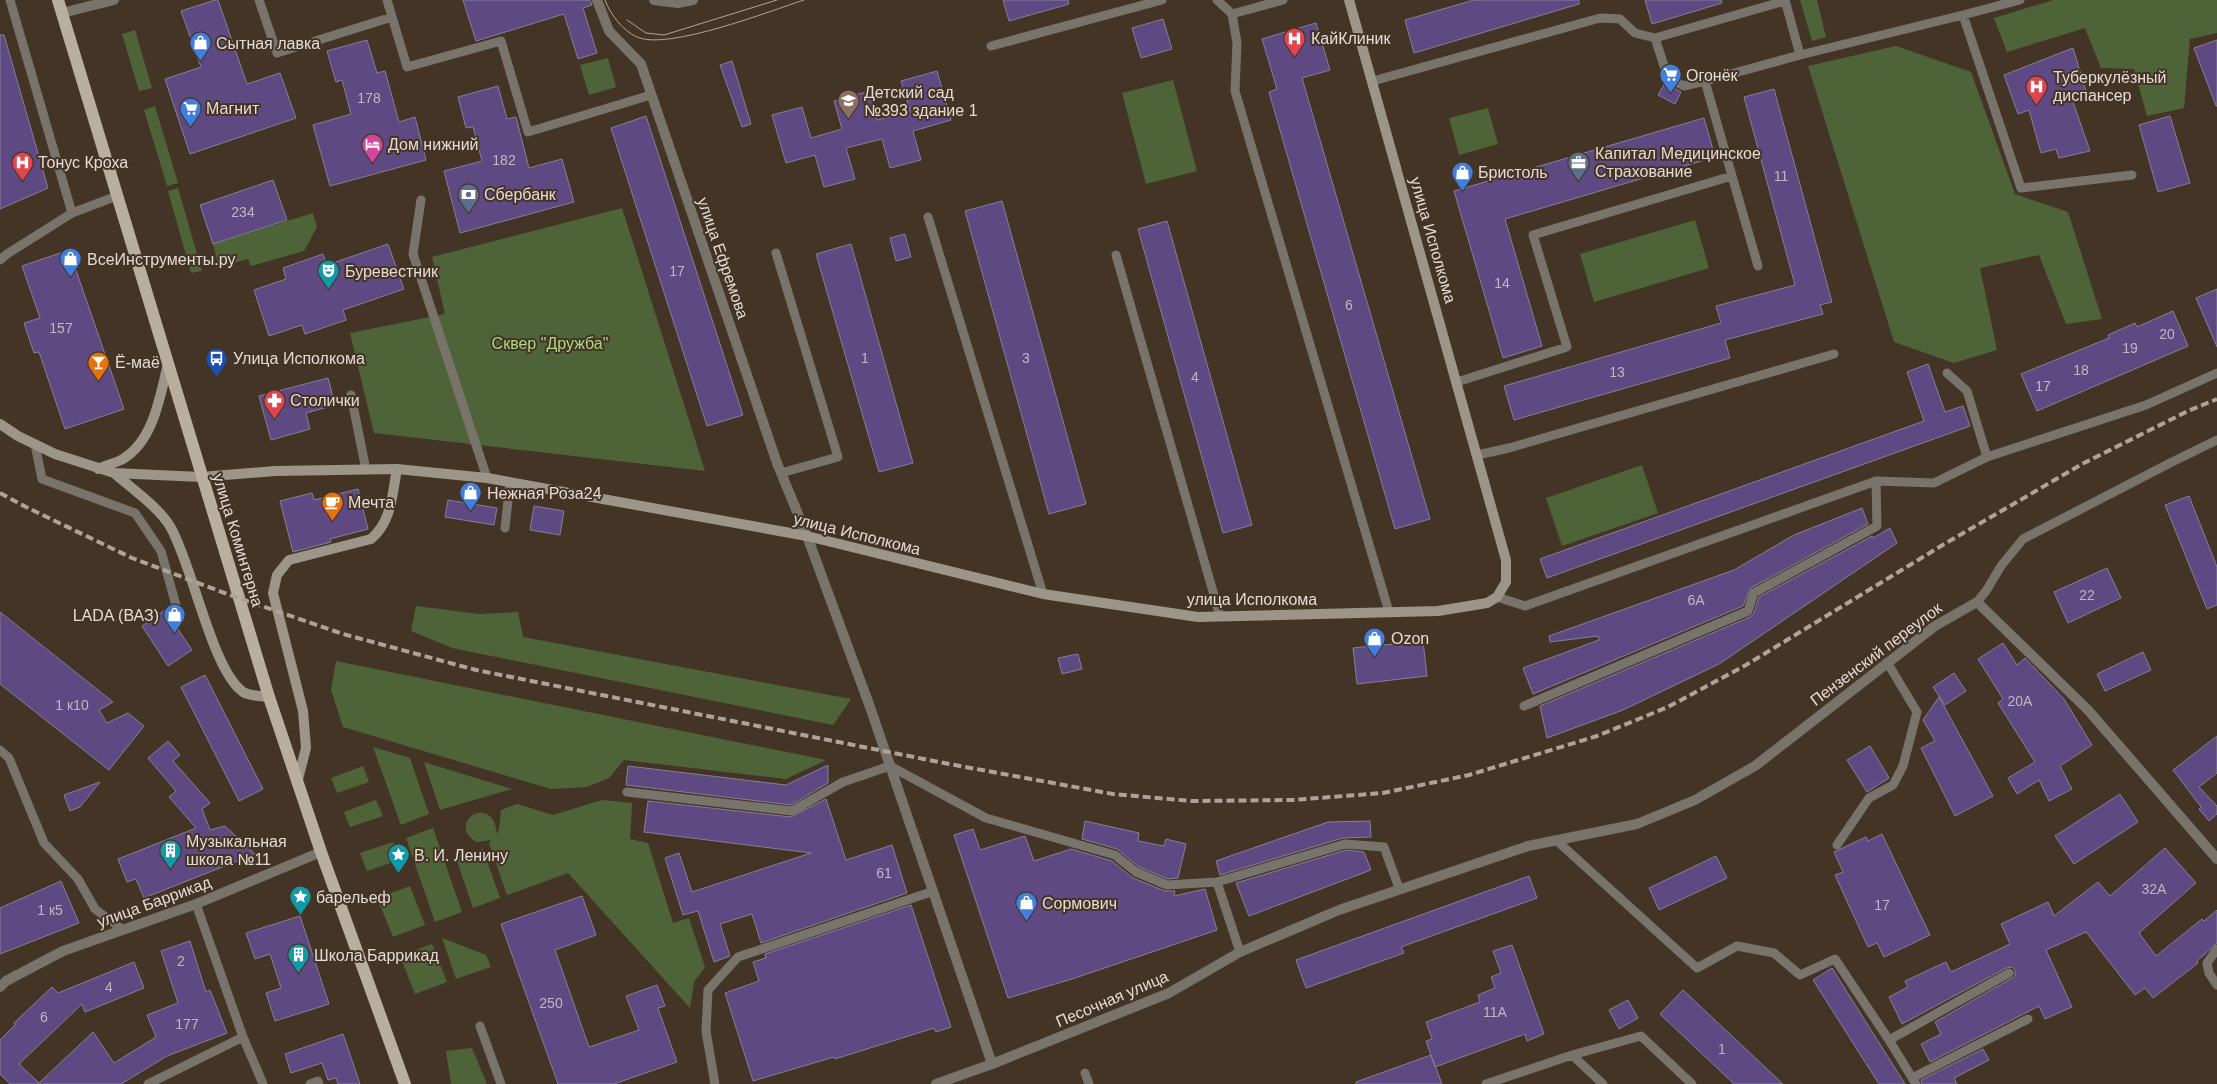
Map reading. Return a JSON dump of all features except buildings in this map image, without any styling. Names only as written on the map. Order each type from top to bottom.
[{"type":"main road","name":"улица Коминтерна","points":[[58,0],[269,697],[321,852],[405,1084]]},
{"type":"street","points":[[62,13],[114,0]]},
{"type":"street","name":"улица Ефремова","points":[[597,0],[609,31],[641,64],[781,473],[890,766],[931,892],[992,1064]]},
{"type":"street","points":[[654,0],[678,2],[693,0]]},
{"type":"street","name":"улица Исполкома","points":[[114,473],[201,477],[275,471],[397,469],[487,478],[806,536],[1043,594],[1198,617],[1438,610],[1487,603],[1497,597],[1506,582],[1506,560],[1373,80],[1349,0]]},
{"type":"street","points":[[98,468],[124,458],[143,440],[158,407],[168,364]]},
{"type":"street","points":[[0,424],[55,454],[114,473],[158,512],[170,526],[182,551],[213,642],[230,679],[244,693],[269,697]]},
{"type":"street","points":[[297,783],[306,748],[303,711],[273,593],[277,575],[289,560],[371,539],[381,530],[388,517],[397,469]]},
{"type":"street","points":[[1977,602],[2088,710],[2217,859]]},
{"type":"street","name":"Пензенский переулок","points":[[1400,888],[1528,846],[1637,824],[1696,800],[1756,766],[1935,626],[1977,602]]},
{"type":"street","name":"улица Баррикад","points":[[0,987],[6,981],[63,951],[196,904],[321,852]]},
{"type":"street","name":"Песочная улица","points":[[936,1084],[992,1064],[1169,993],[1240,952],[1339,910],[1400,888]]},
{"type":"lane","points":[[10,0],[72,213]]},
{"type":"lane","points":[[259,0],[277,53],[392,17]]},
{"type":"lane","points":[[387,0],[408,67],[501,41],[528,132],[651,95]]},
{"type":"lane","points":[[991,46],[1162,0]]},
{"type":"lane","points":[[1217,0],[1232,14],[1237,43],[1235,91],[1389,612]]},
{"type":"lane","points":[[1232,14],[1283,0]]},
{"type":"lane","points":[[1373,80],[1600,18],[1620,19],[1635,33],[1655,38],[1785,0],[1800,55]]},
{"type":"lane","points":[[1655,38],[1668,78],[1684,86],[2020,0]]},
{"type":"lane","points":[[1963,15],[2021,188],[2132,174]]},
{"type":"lane","points":[[1705,81],[1758,266]]},
{"type":"lane","points":[[1457,382],[1567,348],[1533,236],[1732,176]]},
{"type":"lane","points":[[0,260],[72,213],[117,196]]},
{"type":"lane","points":[[421,200],[413,254],[487,478]]},
{"type":"lane","points":[[928,217],[1043,594]]},
{"type":"lane","points":[[776,254],[838,457],[781,473]]},
{"type":"lane","points":[[1116,255],[1220,616]]},
{"type":"lane","points":[[1477,455],[1509,448],[1834,354]]},
{"type":"lane","points":[[1947,373],[1967,391],[1988,457]]},
{"type":"lane","points":[[1497,597],[1525,606],[1876,481],[1934,483],[1988,457],[2146,405],[2217,373]]},
{"type":"lane","points":[[350,394],[366,470]]},
{"type":"lane","name":"Пензенский переулок","points":[[1977,602],[2001,566],[2024,539],[2217,440]]},
{"type":"lane","points":[[35,444],[42,479],[135,513],[161,551],[177,609]]},
{"type":"lane","points":[[1524,706],[1748,611],[1754,593],[1877,526],[1876,481]]},
{"type":"lane","points":[[505,528],[510,482]]},
{"type":"lane","points":[[1837,845],[1869,798],[1893,785],[1903,766],[1917,712],[1887,662]]},
{"type":"lane","points":[[0,750],[9,758],[44,843],[78,879],[95,909],[123,930]]},
{"type":"lane","points":[[627,792],[792,811],[843,782],[890,766],[986,818],[1115,855],[1136,872],[1167,885],[1217,882],[1345,844],[1384,847],[1400,888]]},
{"type":"lane","points":[[1556,840],[1697,968],[1737,946],[1774,953],[1800,975],[1835,959],[1914,1081],[2028,1019]]},
{"type":"lane","points":[[1217,882],[1240,952]]},
{"type":"lane","points":[[715,1084],[706,1031],[708,990],[738,957],[931,892]]},
{"type":"lane","points":[[196,904],[243,1037],[263,1084]]},
{"type":"lane","points":[[2217,949],[2207,963],[2209,973],[2217,985]]},
{"type":"lane","points":[[1889,1040],[2009,973]]},
{"type":"lane","points":[[480,1026],[501,1084]]},
{"type":"lane","points":[[1486,1084],[1572,1055],[1641,1036],[1692,1084]]},
{"type":"lane","points":[[148,1084],[159,1081],[243,1037]]},
{"type":"lane","points":[[1572,1055],[1603,1084]]},
{"type":"lane","points":[[1085,1072],[1089,1084]]},
{"type":"lane","points":[[310,1084],[318,1082],[318,1084]]},
{"type":"green space","points":[[1800,0],[1817,0],[1826,37],[1812,41]]},
{"type":"green space","points":[[2053,0],[2217,0],[2217,33],[2190,39],[2184,108],[2147,116],[2134,69],[2101,68],[2085,28],[2007,52],[1994,18]]},
{"type":"green space","points":[[135,30],[152,88],[139,91],[122,34]]},
{"type":"green space","points":[[1896,46],[1971,72],[2015,194],[2068,212],[2102,319],[2066,324],[2039,255],[1980,268],[1997,350],[1954,363],[1894,342],[1808,66]]},
{"type":"green space","points":[[608,58],[616,87],[589,95],[580,65]]},
{"type":"green space","points":[[1173,80],[1197,171],[1146,184],[1122,93]]},
{"type":"green space","points":[[155,106],[178,183],[167,186],[144,110]]},
{"type":"green space","points":[[1488,108],[1498,144],[1459,155],[1449,118]]},
{"type":"green space","points":[[178,188],[202,271],[191,273],[168,191]]},
{"type":"green space","name":"Сквер \"Дружба\"","points":[[622,208],[705,471],[374,433],[350,333],[445,314],[432,257]]},
{"type":"green space","points":[[313,213],[317,227],[304,251],[251,266],[248,259],[219,267],[213,244]]},
{"type":"green space","points":[[1695,220],[1709,268],[1594,302],[1580,254]]},
{"type":"green space","points":[[1642,465],[1658,513],[1562,546],[1546,498]]},
{"type":"green space","points":[[416,606],[479,614],[518,612],[523,637],[851,699],[833,725],[452,648],[411,631]]},
{"type":"green space","points":[[336,661],[826,760],[786,779],[624,760],[609,778],[587,787],[551,789],[343,727],[331,690]]},
{"type":"green space","points":[[373,747],[410,758],[429,814],[401,825]]},
{"type":"green space","points":[[424,762],[512,789],[440,810]]},
{"type":"green space","points":[[363,766],[369,782],[337,793],[331,778]]},
{"type":"green space","points":[[376,800],[383,816],[350,827],[344,812]]},
{"type":"green space","points":[[602,800],[632,803],[630,839],[648,843],[673,923],[689,918],[705,967],[694,982],[690,1008],[568,873],[507,895],[489,843],[491,840],[477,842],[468,835],[466,829],[468,819],[473,815],[484,813],[492,818],[496,834],[499,830],[501,810],[517,804],[553,815]]},
{"type":"green space","points":[[433,828],[462,912],[435,922],[406,838]]},
{"type":"green space","points":[[393,842],[399,860],[367,871],[360,853]]},
{"type":"green space","points":[[483,849],[500,898],[473,908],[456,858]]},
{"type":"green space","points":[[410,886],[425,925],[393,937],[377,898]]},
{"type":"green space","points":[[442,938],[486,955],[491,967],[456,979]]},
{"type":"green space","points":[[432,944],[447,982],[415,994],[400,956]]},
{"type":"green space","points":[[472,1048],[487,1084],[451,1084],[446,1051]]},
{"type":"tram line","points":[[605,0],[610,11],[627,31],[637,37],[651,40],[671,39],[719,28],[804,0]]},
{"type":"tram line","points":[[627,20],[646,33],[664,35],[777,0]]},
{"type":"railway","points":[[0,493],[132,558],[227,594],[343,634],[476,670],[949,764],[1113,794],[1191,801],[1292,800],[1383,793],[1469,775],[1597,736],[1668,707],[1746,665],[1941,546],[2084,463],[2188,411],[2217,399]]},
{"type":"place","name":"КайКлиник","points":[[1295,57]]},
{"type":"place","name":"Сытная лавка","points":[[200,62]]},
{"type":"place","name":"Огонёк","points":[[1670,94]]},
{"type":"place","name":"Туберкулёзный диспансер","points":[[2037,105]]},
{"type":"place","name":"Детский сад №393 здание 1","points":[[848,120]]},
{"type":"place","name":"Магнит","points":[[190,127]]},
{"type":"place","name":"Дом нижний","points":[[372,163]]},
{"type":"place","name":"Тонус Кроха","points":[[22,181]]},
{"type":"place","name":"Капитал Медицинское Страхование","points":[[1579,181]]},
{"type":"place","name":"Бристоль","points":[[1462,191]]},
{"type":"place","name":"Сбербанк","points":[[468,213]]},
{"type":"place","name":"ВсеИнструменты.ру","points":[[71,278]]},
{"type":"place","name":"Буревестник","points":[[329,290]]},
{"type":"place","name":"Улица Исполкома","points":[[217,377]]},
{"type":"place","name":"Ё-маё","points":[[99,381]]},
{"type":"place","name":"Столички","points":[[274,419]]},
{"type":"place","name":"Нежная Роза24","points":[[471,512]]},
{"type":"place","name":"Мечта","points":[[332,521]]},
{"type":"place","name":"LADA (ВАЗ)","points":[[175,634]]},
{"type":"place","name":"Ozon","points":[[1375,657]]},
{"type":"place","name":"Музыкальная школа №11","points":[[170,869]]},
{"type":"place","name":"В. И. Ленину","points":[[398,874]]},
{"type":"place","name":"барельеф","points":[[300,916]]},
{"type":"place","name":"Сормович","points":[[1026,922]]},
{"type":"place","name":"Школа Баррикад","points":[[298,974]]}]
